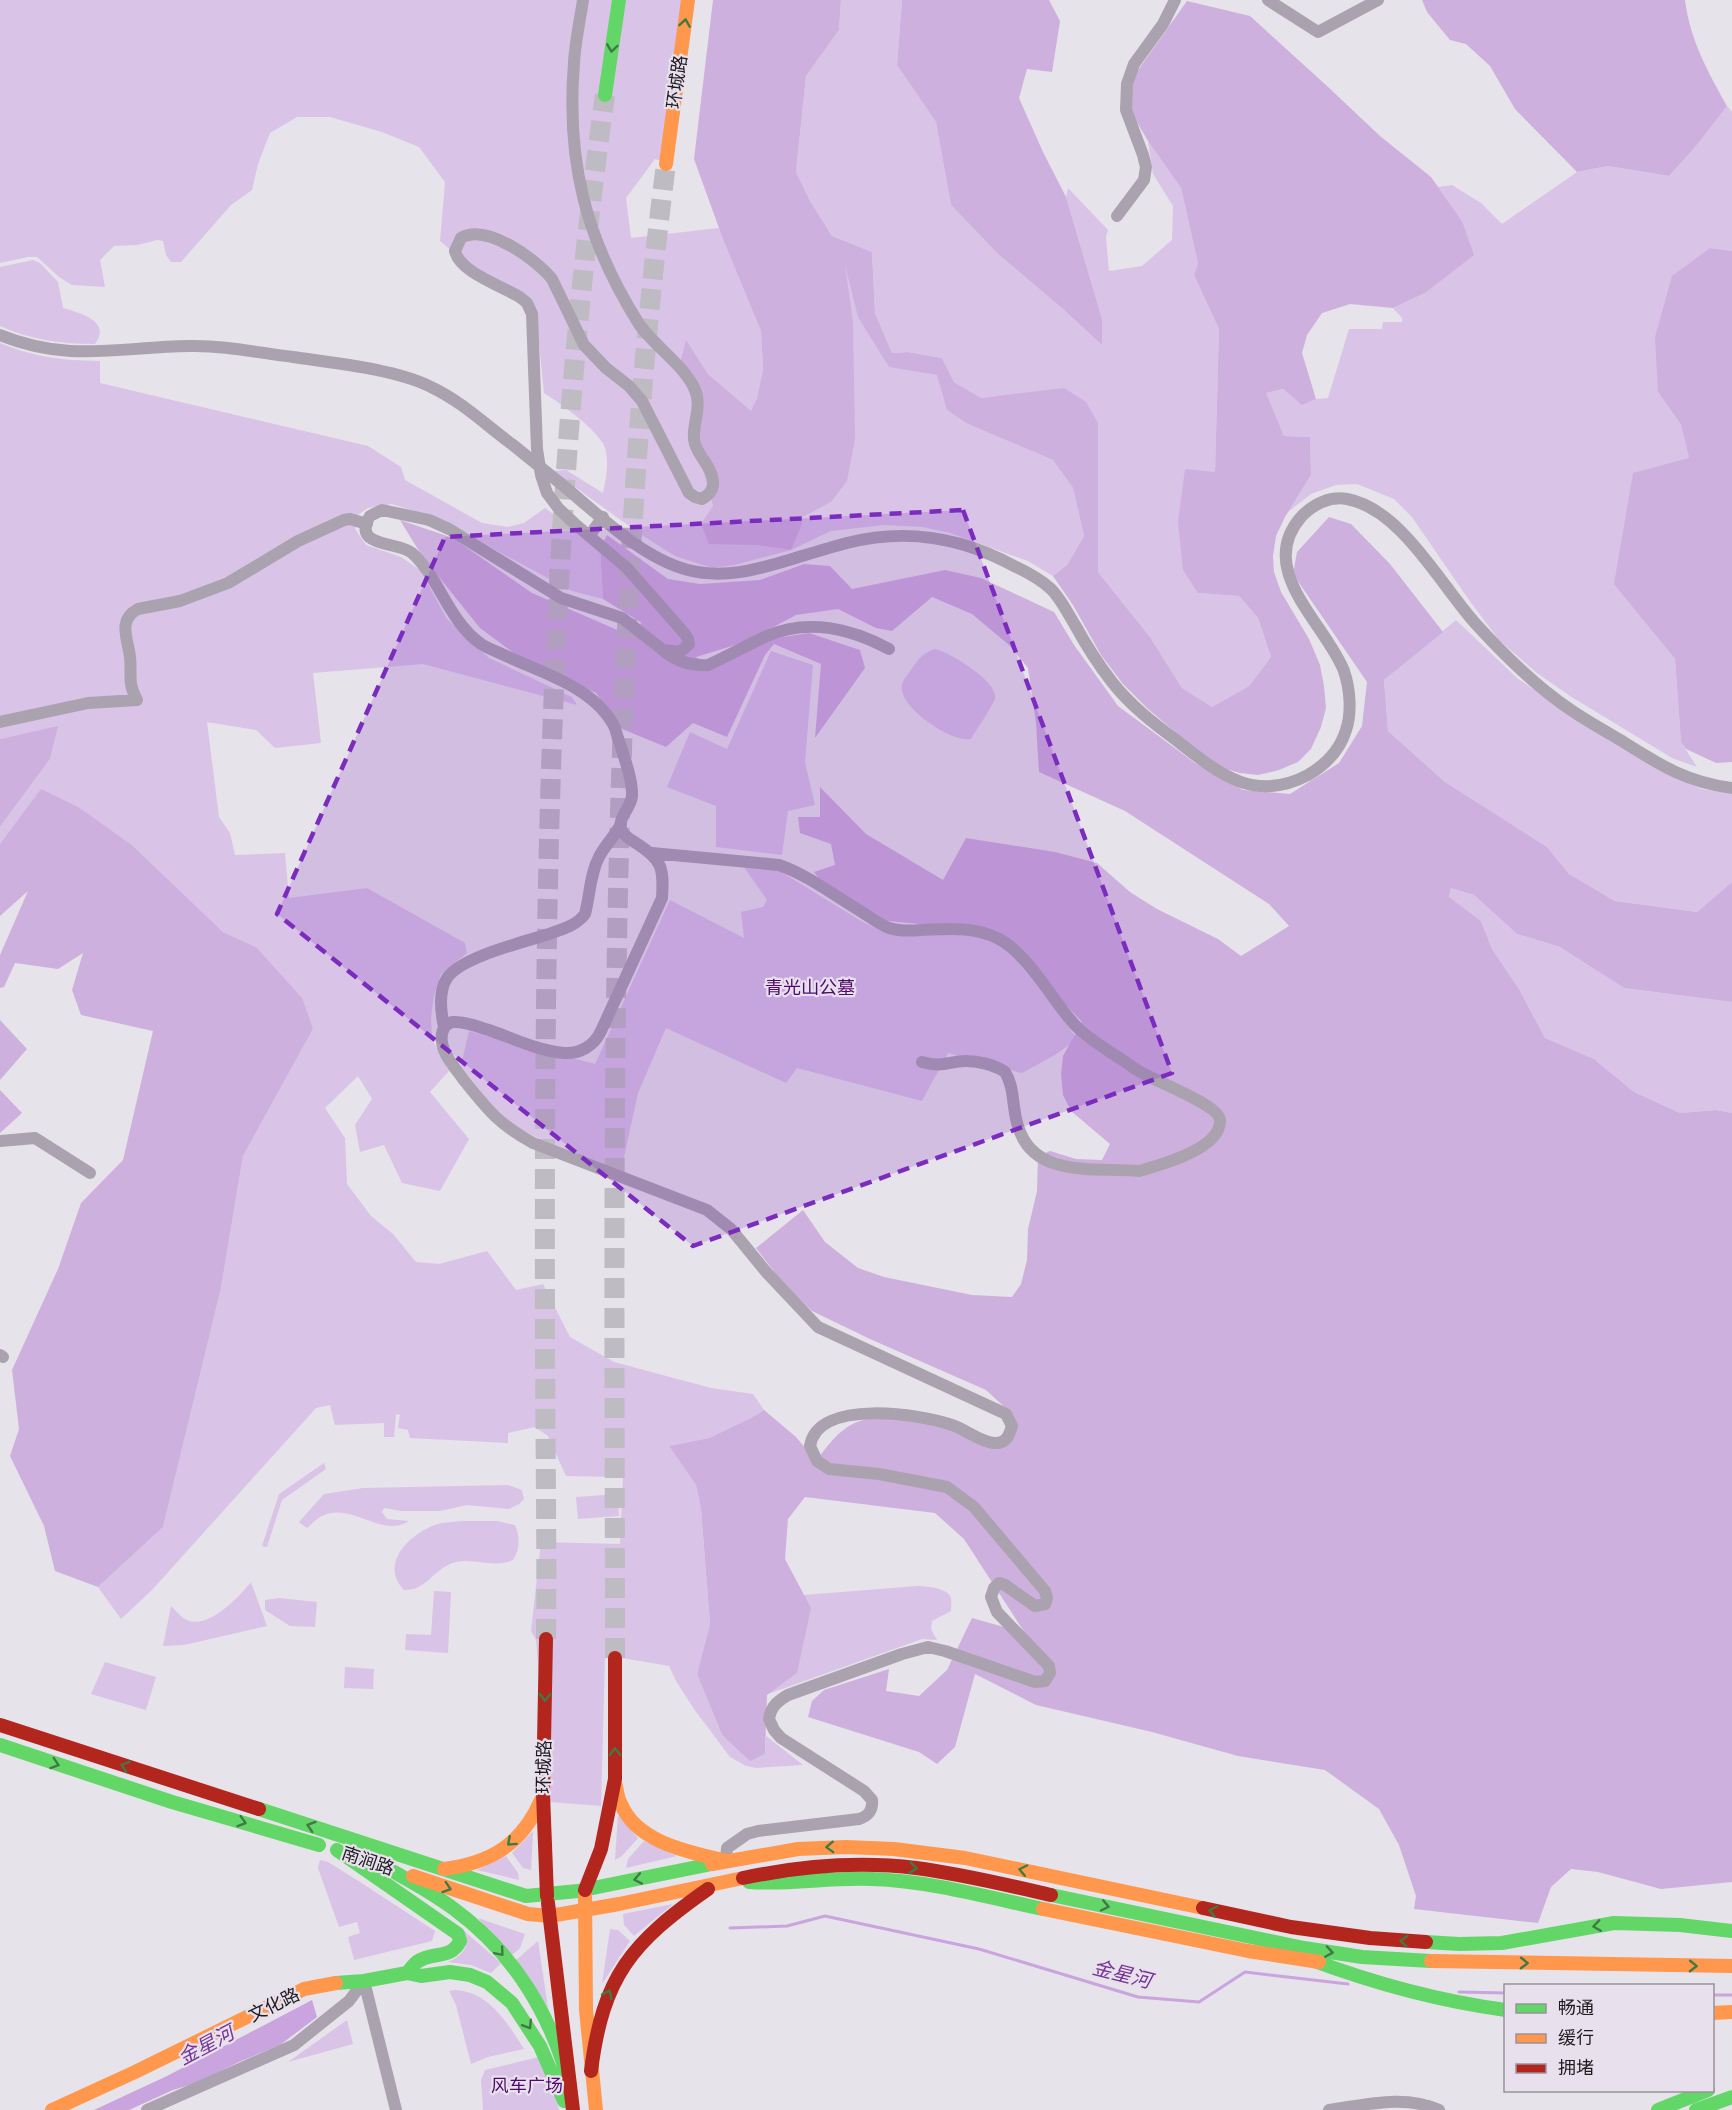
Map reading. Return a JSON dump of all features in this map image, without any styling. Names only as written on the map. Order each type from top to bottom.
[{"type":"main road","points":[[605,95],[619,0]]},
{"type":"main road","name":"环城路","points":[[666,164],[688,0]]},
{"type":"main road","name":"环城路","points":[[546,1639],[543,1794],[547,1896],[550,1916]]},
{"type":"main road","points":[[615,1658],[615,1779],[619,1802],[631,1820],[645,1833],[674,1847],[726,1861]]},
{"type":"main road","name":"南涧路","points":[[0,1725],[526,1896],[547,1896],[585,1890],[776,1852],[824,1847],[873,1847],[918,1850],[966,1858],[1291,1927],[1370,1938],[1459,1944],[1502,1943],[1614,1923],[1732,1931]]},
{"type":"main road","name":"南涧路","points":[[0,1745],[172,1802],[337,1850],[528,1914],[550,1916],[779,1870],[825,1865],[872,1865],[916,1868],[1251,1937]]},
{"type":"main road","points":[[596,2110],[585,1979],[585,1890],[601,1849],[615,1779]]},
{"type":"main road","points":[[442,1869],[478,1863],[501,1851],[516,1838],[532,1818],[543,1794]]},
{"type":"main road","points":[[337,1850],[458,1934],[460,1941],[455,1950],[418,1961],[407,1973]]},
{"type":"main road","points":[[387,1868],[468,1919],[509,1962],[528,1989],[552,2031],[560,2050],[570,2087]]},
{"type":"main road","points":[[591,2071],[597,2023],[607,1996],[624,1964],[661,1922],[724,1880],[780,1884],[826,1879],[914,1882],[1248,1951],[1319,1962]]},
{"type":"main road","points":[[550,1916],[573,2110]]},
{"type":"main road","points":[[1251,1937],[1254,1919]]},
{"type":"main road","points":[[1251,1937],[1414,1994],[1454,2003],[1504,2010]]},
{"type":"main road","points":[[1251,1937],[1362,1957],[1420,1961],[1732,1966]]},
{"type":"main road","points":[[407,1973],[421,1976],[444,1972],[463,1973],[487,1982],[501,1992],[516,2008],[536,2038],[554,2074],[567,2110]]},
{"type":"main road","name":"文化路","points":[[52,2110],[304,1989],[407,1973]]},
{"type":"main road","points":[[1714,2013],[1732,2012]]},
{"type":"main road","points":[[1658,2110],[1705,2092]]},
{"type":"main road","points":[[1696,2110],[1732,2097]]},
{"type":"street","points":[[583,0],[575,47],[573,78],[573,143],[578,182],[599,249],[638,321],[695,389],[698,405],[694,441],[713,478],[708,494],[699,498],[689,493],[642,401],[584,345],[548,273],[514,248],[482,235],[470,234],[461,238],[455,251],[458,259],[468,269],[512,292],[527,303],[533,320],[535,426],[544,485],[559,509],[627,568],[688,639],[687,647],[680,652],[663,650]]},
{"type":"street","points":[[1118,216],[1144,180],[1146,173],[1143,154],[1126,110],[1129,75],[1163,24],[1175,0]]},
{"type":"street","points":[[1268,0],[1318,32],[1378,0]]},
{"type":"street","points":[[0,335],[29,345],[75,353],[176,346],[230,348],[330,363],[408,378],[444,394],[513,445],[642,548],[685,569],[715,574],[755,569],[852,542],[876,538],[930,537],[975,547],[1027,572],[1051,589],[1112,682],[1158,727],[1222,775],[1247,783],[1274,785],[1302,777],[1327,761],[1341,742],[1348,726],[1349,701],[1345,674],[1295,590],[1285,559],[1287,542],[1300,519],[1318,504],[1328,500],[1344,499],[1380,512],[1396,525],[1494,643],[1526,674],[1563,704],[1667,769],[1694,780],[1732,788]]},
{"type":"street","points":[[726,1861],[727,1848],[747,1834],[859,1819],[872,1809],[872,1800],[864,1791],[786,1742],[777,1733],[770,1722],[770,1714],[774,1705],[782,1699],[921,1647],[945,1651],[1035,1682],[1042,1683],[1049,1677],[1049,1666],[997,1612],[991,1597],[994,1588],[999,1583],[1037,1606],[1045,1604],[1047,1595],[974,1507],[947,1487],[879,1474],[830,1469],[818,1461],[810,1446],[813,1436],[821,1427],[843,1416],[893,1413],[951,1425],[995,1443],[1007,1439],[1011,1422],[1009,1417],[1002,1412],[960,1395],[818,1328],[767,1274],[731,1229],[707,1210],[533,1143],[508,1130],[483,1103],[444,1052],[441,1040],[444,1028],[441,1009],[442,993],[447,979],[457,967],[474,959],[566,928],[582,918],[598,858],[621,824],[630,803],[631,791],[615,728],[601,708],[573,687],[477,641],[451,610],[417,559],[404,549],[372,540],[367,533],[367,524],[372,514],[382,510],[417,516],[438,523],[561,598],[627,621],[672,658],[699,666],[708,665],[786,629],[804,627],[841,630],[864,636],[889,649]]},
{"type":"street","points":[[589,536],[603,518]]},
{"type":"street","points":[[0,722],[88,703],[137,700],[129,681],[130,656],[124,634],[126,623],[132,612],[180,601],[228,583],[298,541],[344,520],[351,519],[367,524]]},
{"type":"street","points":[[444,1028],[452,1022],[468,1024],[563,1053],[575,1052],[592,1044],[598,1037],[661,902],[663,886],[660,867],[652,853],[626,836],[621,829],[621,824]]},
{"type":"street","points":[[652,853],[779,865],[890,928],[973,930],[996,937],[1014,948],[1082,1033],[1113,1052],[1144,1076],[1205,1103],[1219,1115],[1220,1122],[1213,1137],[1198,1149],[1139,1171],[1061,1167],[1042,1160],[1026,1144],[1018,1128],[1011,1088],[1005,1072],[991,1066],[966,1061],[943,1066],[922,1062]]},
{"type":"street","points":[[0,1141],[35,1138],[90,1173]]},
{"type":"street","points":[[147,2110],[294,2045],[349,2001],[364,1981]]},
{"type":"street","points":[[364,1981],[396,2110]]},
{"type":"street","points":[[1329,2110],[1390,2102],[1424,2103],[1439,2110]]},
{"type":"highlighted area","points":[[963,510],[1172,1073],[693,1246],[277,914],[445,537]]},
{"type":"green space","points":[[0,0],[685,0],[666,162],[655,159],[626,198],[631,238],[719,228],[761,331],[763,369],[757,398],[751,412],[708,374],[686,341],[680,361],[701,392],[699,456],[713,506],[754,545],[791,550],[734,565],[712,568],[675,556],[640,534],[553,471],[566,470],[603,493],[607,460],[605,448],[597,436],[567,409],[544,393],[536,313],[532,303],[510,285],[474,268],[440,241],[445,182],[419,147],[382,132],[330,117],[297,117],[270,133],[258,164],[252,190],[231,205],[181,262],[171,262],[166,255],[163,241],[114,246],[100,260],[105,287],[72,285],[59,277],[37,257],[0,263]]},
{"type":"green space","points":[[841,0],[902,0],[897,65],[936,122],[951,205],[998,254],[1101,344],[1102,319],[1066,197],[1068,188],[1108,230],[1106,237],[1109,271],[1142,266],[1172,240],[1173,206],[1153,174],[1148,141],[1181,188],[1198,263],[1194,275],[1219,329],[1215,473],[1185,470],[1198,593],[1239,596],[1258,618],[1271,657],[1249,686],[1212,707],[1182,688],[1150,637],[1098,572],[1098,423],[1020,394],[981,398],[954,382],[942,358],[908,352],[892,353],[875,313],[872,252],[832,236],[810,201],[796,172],[806,76],[839,30]]},
{"type":"green space","points":[[1727,106],[1732,112],[1732,251],[1710,248],[1658,392],[1681,425],[1689,458],[1614,583],[1675,659],[1681,742],[1697,767],[1672,758],[1570,696],[1537,673],[1499,640],[1412,517],[1394,499],[1357,484],[1336,485],[1311,494],[1288,512],[1311,475],[1310,437],[1284,436],[1265,393],[1283,389],[1302,404],[1328,398],[1349,329],[1382,329],[1383,322],[1402,322],[1402,318],[1393,308],[1425,293],[1462,221],[1438,187],[1452,185],[1481,203],[1502,224],[1577,172],[1608,166],[1669,176]]},
{"type":"green space","points":[[843,255],[889,366],[937,375],[968,424],[1053,460],[1073,488],[1084,536],[1067,565],[1053,576],[1028,561],[950,533],[923,527],[884,525],[831,531],[791,550],[800,518],[831,502]]},
{"type":"green space","points":[[33,260],[40,263],[58,282],[63,308],[92,319],[97,324],[100,329],[95,344],[47,340],[23,335],[0,326],[0,267]]},
{"type":"green space","points":[[0,343],[49,357],[100,361],[100,383],[368,446],[401,467],[405,480],[482,523],[508,527],[524,523],[545,508],[600,548],[603,599],[572,591],[446,521],[392,504],[368,508],[359,514],[355,529],[366,545],[401,557],[420,570],[447,619],[489,658],[572,697],[577,705],[423,664],[313,673],[321,743],[275,748],[256,730],[207,722],[219,817],[230,833],[235,855],[285,853],[289,898],[367,888],[465,943],[467,953],[441,974],[434,995],[431,1017],[432,1039],[449,1071],[430,1092],[469,1139],[440,1191],[402,1183],[384,1145],[360,1152],[355,1125],[372,1099],[358,1076],[325,1108],[345,1138],[347,1184],[371,1216],[393,1234],[416,1262],[439,1264],[487,1251],[516,1290],[543,1284],[570,1337],[614,1362],[711,1388],[753,1394],[764,1410],[709,1438],[669,1446],[696,1485],[701,1509],[710,1624],[697,1674],[722,1735],[750,1760],[765,1754],[766,1736],[803,1765],[756,1768],[746,1766],[730,1757],[694,1709],[669,1666],[605,1655],[601,1806],[550,1802],[536,1640],[531,1631],[541,1542],[620,1544],[623,1477],[566,1476],[548,1436],[535,1427],[508,1433],[508,1443],[410,1438],[408,1430],[398,1428],[400,1415],[396,1414],[394,1437],[384,1437],[384,1423],[335,1425],[330,1405],[316,1408],[152,1590],[121,1619],[98,1587],[163,1527],[221,1288],[243,1156],[313,1029],[256,947],[223,932],[132,845],[80,808],[0,844],[0,827],[50,759],[57,727],[0,739]]},
{"type":"green space","points":[[1456,620],[1517,678],[1548,699],[1672,776],[1702,789],[1732,794],[1732,882],[1697,912],[1615,901],[1569,874],[1547,847],[1445,782],[1388,731],[1384,680]]},
{"type":"green space","points":[[935,649],[971,668],[994,691],[994,702],[971,739],[963,739],[941,731],[911,707],[905,698],[902,690],[904,679],[921,657]]},
{"type":"green space","points":[[771,651],[813,665],[805,762],[815,805],[788,811],[782,855],[716,847],[716,806],[667,787],[690,732],[727,749]]},
{"type":"green space","name":"青光山公墓","points":[[744,867],[778,870],[881,931],[949,928],[990,939],[1017,957],[1077,1039],[1055,1055],[1022,1073],[948,1053],[922,1101],[797,1068],[786,1083],[666,1028],[638,1093],[621,1171],[555,1147],[502,1119],[461,1066],[469,1031],[595,1064],[670,900],[744,938],[741,912],[763,907],[767,900]]},
{"type":"green space","points":[[1451,888],[1474,895],[1517,934],[1560,947],[1624,988],[1732,1002],[1732,1113],[1716,1110],[1680,1113],[1634,1092],[1594,1059],[1545,1038],[1519,989],[1492,949],[1481,921],[1449,898]]},
{"type":"green space","points":[[324,1463],[326,1469],[282,1500],[267,1547],[262,1546],[279,1494]]},
{"type":"green space","points":[[508,1485],[522,1490],[524,1499],[509,1509],[467,1505],[440,1511],[401,1511],[384,1508],[382,1512],[387,1519],[409,1521],[388,1526],[344,1513],[322,1516],[307,1528],[299,1522],[324,1494],[363,1488]]},
{"type":"green space","points":[[618,1494],[619,1516],[578,1519],[576,1497]]},
{"type":"green space","points":[[497,1521],[515,1525],[518,1543],[513,1560],[505,1563],[456,1562],[442,1568],[417,1588],[404,1590],[397,1580],[395,1570],[396,1560],[401,1550],[428,1528],[441,1523]]},
{"type":"green space","points":[[251,1582],[267,1626],[184,1645],[163,1646],[171,1606],[185,1619],[193,1622],[202,1621],[230,1604]]},
{"type":"green space","points":[[917,1586],[940,1589],[951,1597],[951,1611],[932,1621],[931,1629],[937,1640],[922,1639],[768,1694],[797,1673],[804,1595]]},
{"type":"green space","points":[[434,1591],[451,1592],[448,1653],[405,1650],[406,1634],[431,1635]]},
{"type":"green space","points":[[279,1598],[317,1602],[315,1627],[290,1626],[265,1610],[265,1600]]},
{"type":"green space","points":[[105,1662],[156,1677],[146,1710],[91,1694]]},
{"type":"green space","points":[[345,1667],[374,1669],[373,1689],[344,1688]]},
{"type":"green space","points":[[618,1815],[638,1838],[622,1856],[615,1860]]},
{"type":"green space","points":[[533,1831],[531,1870],[523,1868],[512,1853]]},
{"type":"green space","points":[[644,1841],[677,1856],[626,1868],[628,1859]]},
{"type":"green space","points":[[506,1856],[518,1873],[519,1880],[477,1870]]},
{"type":"green space","points":[[320,1860],[328,1862],[435,1931],[432,1941],[354,1960],[348,1937],[360,1933],[357,1922],[339,1927],[318,1868]]},
{"type":"green space","points":[[673,1904],[634,1936],[624,1925],[623,1914]]},
{"type":"green space","points":[[478,1918],[525,1934],[520,1948],[511,1956]]},
{"type":"green space","points":[[610,1929],[618,1930],[630,1941],[602,1984]]},
{"type":"green space","points":[[464,1931],[501,1963],[491,1973],[471,1965],[448,1962],[464,1950],[466,1937]]},
{"type":"green space","points":[[538,1941],[548,2008],[516,1960]]},
{"type":"green space","points":[[455,1990],[478,1996],[488,2003],[504,2019],[524,2049],[488,2057],[471,2064],[456,2005],[449,1991]]},
{"type":"green space","points":[[347,2020],[353,2044],[288,2062]]},
{"type":"green space","name":"风车广场","points":[[539,2057],[551,2080],[559,2110],[483,2110],[481,2080],[485,2070]]},
{"type":"shaded area","points":[[713,0],[841,0],[839,30],[806,76],[796,172],[810,201],[832,236],[872,252],[875,313],[892,353],[908,352],[942,358],[954,382],[981,398],[1064,388],[1086,402],[1098,423],[1098,572],[1150,637],[1182,688],[1212,707],[1249,686],[1271,657],[1258,618],[1239,596],[1198,593],[1183,570],[1178,522],[1185,469],[1215,472],[1219,329],[1194,275],[1198,263],[1181,188],[1148,141],[1128,107],[1133,77],[1187,1],[1250,16],[1380,136],[1431,177],[1462,221],[1474,255],[1425,293],[1393,308],[1350,304],[1322,313],[1307,335],[1302,353],[1316,399],[1302,405],[1283,389],[1266,393],[1284,436],[1310,437],[1311,475],[1276,536],[1273,556],[1274,572],[1281,592],[1309,639],[1320,665],[1324,686],[1326,708],[1321,727],[1311,749],[1298,762],[1258,775],[1222,768],[1209,761],[1147,708],[1123,684],[1101,655],[1073,605],[1053,576],[1067,565],[1084,536],[1073,488],[1053,460],[968,424],[947,410],[937,375],[889,367],[858,317],[845,265],[853,322],[855,439],[847,481],[831,502],[801,518],[802,524],[791,550],[754,545],[709,544],[701,524],[713,506],[699,456],[701,392],[680,362],[686,340],[708,374],[751,411],[757,398],[763,369],[761,331],[723,239],[694,159]]},
{"type":"shaded area","points":[[902,0],[1049,0],[1060,21],[1052,72],[1027,69],[1019,98],[1066,197],[1102,319],[1102,345],[998,254],[951,205],[936,122],[897,65]]},
{"type":"shaded area","points":[[1422,0],[1685,0],[1695,42],[1727,106],[1669,176],[1608,166],[1577,172],[1515,109],[1490,66],[1466,44],[1450,40],[1427,12]]},
{"type":"shaded area","points":[[1710,248],[1732,251],[1732,762],[1716,763],[1686,749],[1681,742],[1675,659],[1614,584],[1633,473],[1689,458],[1681,425],[1658,392],[1655,337],[1672,276]]},
{"type":"shaded area","points":[[1329,517],[1351,524],[1390,564],[1443,632],[1384,680],[1388,731],[1445,782],[1547,847],[1569,874],[1615,901],[1697,912],[1732,882],[1732,1002],[1624,988],[1560,947],[1517,934],[1474,895],[1451,888],[1449,897],[1481,921],[1492,949],[1519,989],[1545,1038],[1594,1059],[1634,1092],[1680,1113],[1716,1110],[1732,1113],[1732,1882],[1661,1889],[1598,1872],[1571,1869],[1551,1887],[1538,1923],[1414,1909],[1416,1896],[1399,1845],[1379,1809],[1325,1770],[1238,1756],[1152,1732],[1036,1705],[975,1674],[955,1747],[937,1764],[919,1752],[808,1717],[812,1701],[824,1690],[889,1669],[886,1691],[919,1696],[947,1670],[972,1618],[1025,1633],[964,1539],[935,1513],[805,1497],[788,1519],[785,1559],[811,1608],[797,1673],[767,1695],[765,1754],[750,1761],[722,1735],[697,1674],[710,1624],[701,1509],[696,1485],[669,1446],[709,1438],[764,1410],[796,1437],[816,1461],[835,1437],[847,1428],[860,1421],[876,1418],[894,1417],[933,1423],[1005,1444],[1011,1413],[986,1390],[812,1311],[781,1281],[756,1248],[803,1210],[825,1242],[858,1268],[884,1277],[972,1295],[1012,1297],[1021,1284],[1027,1260],[1028,1229],[1037,1191],[1038,1156],[1050,1151],[1076,1159],[1102,1160],[1110,1144],[1071,1111],[1063,1095],[1061,1074],[1063,1056],[1082,1022],[997,937],[962,928],[877,920],[828,891],[814,872],[835,865],[831,844],[800,833],[798,817],[820,817],[820,787],[866,834],[943,880],[966,838],[1055,852],[1097,863],[1130,892],[1157,909],[1218,939],[1241,956],[1289,926],[1269,904],[1125,811],[1039,772],[1036,723],[1028,668],[1009,645],[972,614],[932,597],[892,631],[876,628],[838,609],[796,615],[745,642],[696,657],[710,669],[771,639],[809,633],[860,650],[865,668],[815,738],[821,664],[774,644],[765,655],[727,737],[693,723],[666,747],[622,729],[596,693],[523,660],[480,628],[422,556],[400,520],[453,538],[532,593],[622,632],[642,623],[603,599],[600,548],[607,535],[668,579],[700,584],[760,580],[804,564],[830,566],[852,589],[945,570],[981,578],[1054,612],[1074,645],[1118,706],[1195,763],[1243,790],[1290,794],[1339,763],[1362,726],[1367,682],[1293,574],[1297,552]]},
{"type":"shaded area","points":[[58,726],[50,759],[0,827],[0,739]]},
{"type":"shaded area","points":[[41,789],[80,808],[132,845],[223,932],[256,947],[302,998],[313,1029],[243,1156],[221,1288],[163,1527],[98,1587],[55,1571],[44,1526],[10,1456],[19,1429],[12,1370],[58,1269],[81,1203],[123,1160],[153,1031],[81,1015],[72,990],[83,953],[58,969],[15,963],[4,987],[0,988],[0,955],[28,891],[0,916],[0,844]]},
{"type":"shaded area","points":[[0,1020],[27,1049],[0,1080]]},
{"type":"shaded area","points":[[0,1090],[22,1113],[0,1133]]},
{"type":"shaded area","points":[[312,2000],[317,2017],[280,2045],[129,2110],[94,2110],[167,2076]]},
{"type":"waterway","name":"金星河","points":[[730,1928],[787,1926],[825,1916],[979,1949],[1138,1997],[1199,2002],[1245,1972],[1348,1984]]},
{"type":"waterway","name":"金星河","points":[[1459,1992],[1504,1993]]},
{"type":"waterway","name":"金星河","points":[[1714,1995],[1732,1995]]},
{"type":"tunnel","points":[[546,1639],[546,1014],[553,706],[571,400],[586,247],[605,95]]},
{"type":"tunnel","points":[[615,1658],[615,1177],[620,816],[634,497],[651,297],[666,164]]},
{"type":"traffic: fast","points":[[605,95],[619,0]]},
{"type":"traffic: fast","points":[[0,1745],[172,1802],[319,1845]]},
{"type":"traffic: fast","points":[[259,1809],[526,1896],[578,1891],[712,1864]]},
{"type":"traffic: fast","points":[[337,1850],[458,1934],[460,1941],[452,1951],[423,1959],[407,1973]]},
{"type":"traffic: fast","points":[[387,1868],[430,1892],[454,1909],[495,1945],[528,1988],[541,2011],[553,2035],[570,2087]]},
{"type":"traffic: fast","points":[[749,1882],[894,1880],[958,1890],[1043,1909]]},
{"type":"traffic: fast","points":[[1051,1895],[1304,1948],[1362,1957],[1431,1961]]},
{"type":"traffic: fast","points":[[1426,1942],[1502,1943],[1614,1923],[1680,1925],[1732,1931]]},
{"type":"traffic: fast","points":[[1309,1959],[1406,1990],[1456,2002],[1504,2010]]},
{"type":"traffic: fast","points":[[336,1983],[364,1981],[407,1973],[421,1976],[450,1972],[470,1975],[487,1982],[512,2003],[540,2046],[564,2101]]},
{"type":"traffic: fast","points":[[1658,2110],[1703,2092]]},
{"type":"traffic: fast","points":[[1696,2110],[1732,2097]]},
{"type":"traffic: slow","points":[[666,164],[688,0]]},
{"type":"traffic: slow","points":[[616,1786],[619,1800],[629,1817],[652,1837],[681,1849],[726,1861]]},
{"type":"traffic: slow","points":[[444,1869],[476,1862],[503,1849],[524,1828],[541,1800]]},
{"type":"traffic: slow","points":[[712,1864],[798,1849],[846,1847],[894,1849],[965,1858],[1203,1908]]},
{"type":"traffic: slow","points":[[413,1876],[528,1914],[550,1916],[743,1878]]},
{"type":"traffic: slow","points":[[585,1895],[586,2010],[596,2110]]},
{"type":"traffic: slow","points":[[1043,1909],[1248,1951],[1319,1962]]},
{"type":"traffic: slow","points":[[1431,1961],[1732,1966]]},
{"type":"traffic: slow","points":[[52,2110],[304,1989],[336,1983]]},
{"type":"traffic: slow","points":[[1714,2013],[1732,2012]]},
{"type":"traffic: jam","points":[[546,1639],[543,1794],[547,1896]]},
{"type":"traffic: jam","points":[[585,1890],[601,1849],[615,1779],[615,1658]]},
{"type":"traffic: jam","points":[[0,1725],[259,1809]]},
{"type":"traffic: jam","points":[[743,1878],[786,1870],[829,1866],[894,1866],[950,1873],[1051,1895]]},
{"type":"traffic: jam","points":[[591,2071],[596,2038],[604,2010],[613,1986],[625,1965],[640,1945],[659,1927],[708,1889]]},
{"type":"traffic: jam","points":[[548,1903],[573,2110]]},
{"type":"traffic: jam","points":[[1203,1908],[1291,1927],[1370,1938],[1426,1942]]}]
